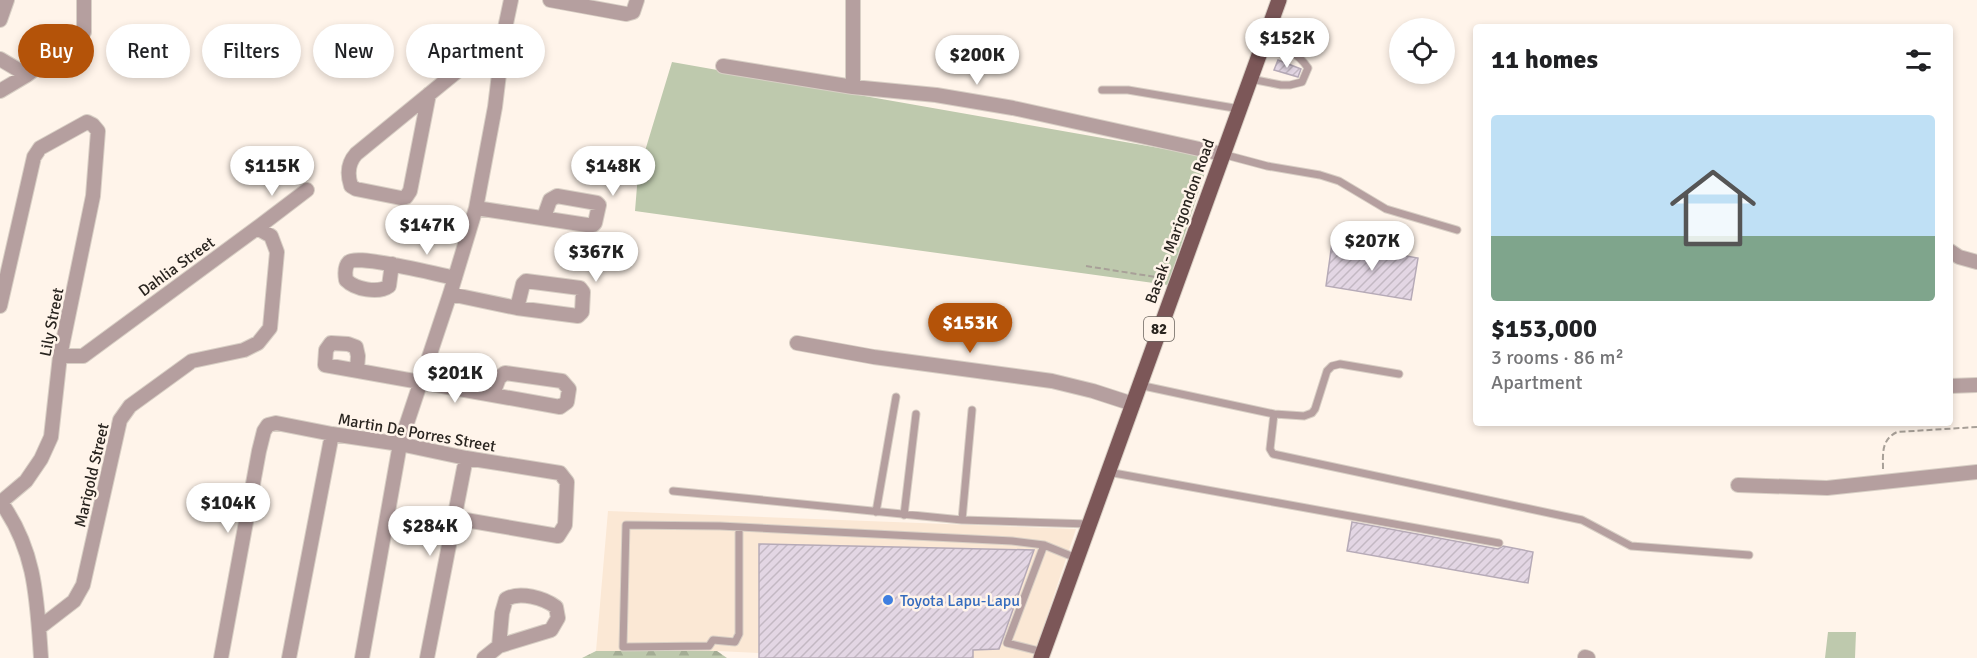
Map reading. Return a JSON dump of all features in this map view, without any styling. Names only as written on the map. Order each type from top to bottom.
[{"type":"main road","name":"Basak - Marigondon Road","points":[[1042,655],[1222,154],[1280,0]]},
{"type":"street","points":[[0,20],[7,0]]},
{"type":"street","points":[[84,0],[84,24]]},
{"type":"street","points":[[506,24],[512,0]]},
{"type":"street","points":[[550,0],[626,14],[633,12],[637,0]]},
{"type":"street","points":[[853,0],[853,87]]},
{"type":"street","points":[[0,59],[18,70]]},
{"type":"street","points":[[723,66],[853,87],[936,95],[1013,108],[1222,154]]},
{"type":"street","points":[[0,91],[22,78]]},
{"type":"street","points":[[429,94],[410,191],[406,197],[378,194],[351,186],[348,177],[351,159],[356,154],[429,94],[449,78]]},
{"type":"street","points":[[362,658],[400,444],[476,208],[499,78]]},
{"type":"street","name":"Lily Street","points":[[0,306],[34,156],[40,148],[87,122],[93,124],[98,131],[93,196],[60,356],[51,437],[41,459],[26,481],[1,502]]},
{"type":"street","name":"Dahlia Street","points":[[60,356],[82,356],[307,189]]},
{"type":"street","points":[[476,208],[544,217]]},
{"type":"street","name":"Marigold Street","points":[[39,628],[74,601],[83,585],[120,420],[130,406],[192,361],[244,350],[258,343],[270,328],[277,252],[271,236],[257,228]]},
{"type":"street","points":[[1953,254],[1977,262]]},
{"type":"street","points":[[392,264],[455,278]]},
{"type":"street","points":[[450,294],[517,308],[578,316],[582,312],[583,292],[580,288],[526,281],[523,284],[517,308]]},
{"type":"street","points":[[797,343],[885,358],[1052,381],[1132,404]]},
{"type":"street","points":[[357,370],[560,407],[567,402],[569,389],[562,381],[505,373],[499,378],[493,394]]},
{"type":"street","points":[[1953,386],[1977,385]]},
{"type":"street","name":"Martin De Porres Street","points":[[221,658],[259,451],[268,424],[276,423],[560,473],[567,482],[565,525],[558,536],[454,518]]},
{"type":"street","points":[[290,658],[332,434]]},
{"type":"street","points":[[427,658],[466,458]]},
{"type":"street","points":[[1738,485],[1827,488],[1977,472]]},
{"type":"street","points":[[1,502],[16,527],[26,551],[36,588],[41,658]]},
{"type":"street","points":[[484,658],[499,646],[551,630],[558,618],[556,607],[546,600],[512,596],[506,599],[499,646]]},
{"type":"lane","points":[[1251,78],[1290,85],[1302,82],[1308,68],[1300,56],[1289,50],[1263,43]]},
{"type":"lane","points":[[1102,90],[1128,90],[1240,109]]},
{"type":"lane","points":[[1222,154],[1339,181],[1386,209],[1457,230]]},
{"type":"lane","points":[[1139,384],[1274,414],[1304,416],[1315,409],[1326,371],[1332,366],[1349,365],[1400,374]]},
{"type":"lane","points":[[876,512],[896,396]]},
{"type":"lane","points":[[962,520],[972,410]]},
{"type":"lane","points":[[904,515],[916,414]]},
{"type":"lane","points":[[1274,414],[1270,449],[1274,454],[1582,520],[1631,546],[1749,555]]},
{"type":"lane","points":[[1108,472],[1499,543]]},
{"type":"lane","points":[[673,491],[962,520],[1089,524]]},
{"type":"lane","points":[[739,528],[739,634],[735,642],[713,639],[710,646],[623,647],[626,525],[739,528],[1012,541],[1044,545],[1076,558]]},
{"type":"lane","points":[[1042,655],[1007,643],[1044,545]]},
{"type":"path","points":[[1086,266],[1177,280]]},
{"type":"path","points":[[1883,483],[1883,447],[1897,432],[1977,427]]},
{"type":"shaded area","points":[[608,511],[1076,529],[1033,658],[870,658],[717,651],[596,651]]},
{"type":"green space","points":[[672,62],[1210,157],[1168,285],[635,211],[638,174]]},
{"type":"green space","points":[[1828,632],[1856,632],[1855,658],[1825,658]]},
{"type":"green space","points":[[596,651],[717,651],[727,658],[582,658]]},
{"type":"building","points":[[1278,60],[1301,69],[1298,77],[1274,70]]},
{"type":"building","points":[[1332,243],[1418,258],[1411,300],[1326,286]]},
{"type":"building","points":[[1352,522],[1498,549],[1503,546],[1533,552],[1528,583],[1347,551]]},
{"type":"building","name":"Toyota Lapu-Lapu","points":[[759,544],[1034,550],[999,649],[973,650],[973,658],[759,658]]},
{"type":"place","name":"Toyota Lapu-Lapu","points":[[888,600]]}]
